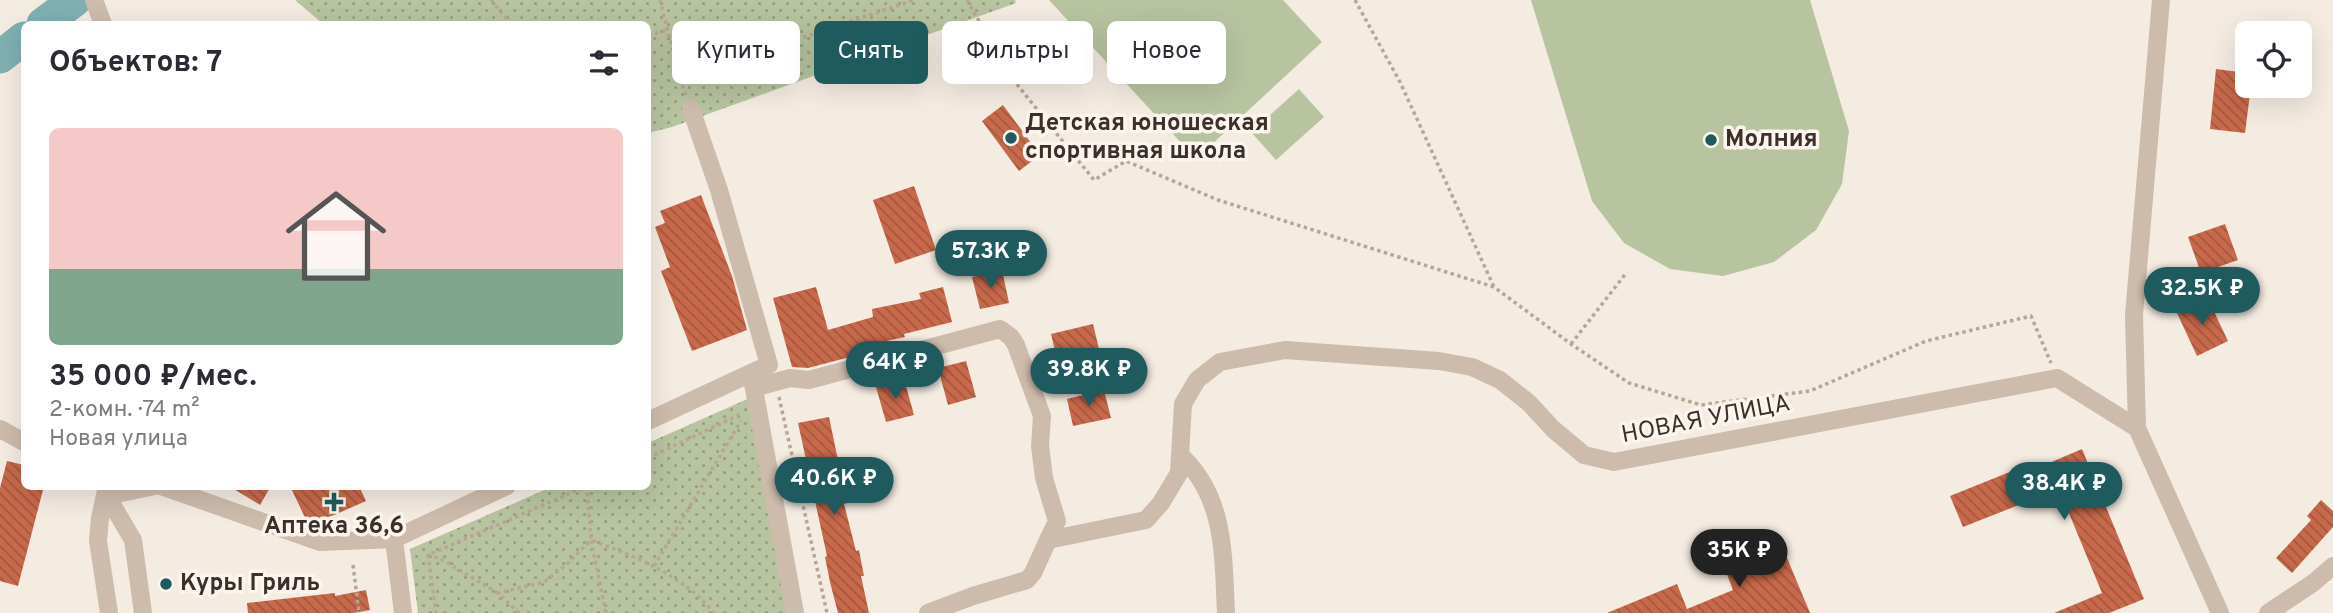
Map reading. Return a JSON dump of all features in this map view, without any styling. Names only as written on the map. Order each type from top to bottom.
[{"type":"street","points":[[94,0],[102,21]]},
{"type":"street","points":[[2161,0],[2134,315],[2137,428],[2220,613]]},
{"type":"street","points":[[691,109],[719,190],[769,365],[754,388],[795,613]]},
{"type":"street","points":[[651,420],[790,378],[809,380],[1000,329],[1011,337],[1016,345],[1042,416],[1040,446],[1044,478],[1057,521],[1033,573],[1027,580],[928,613]]},
{"type":"street","name":"НОВАЯ УЛИЦА","points":[[1048,540],[1146,520],[1161,503],[1179,473],[1183,404],[1196,380],[1220,362],[1285,349],[1439,360],[1472,367],[1500,380],[1530,403],[1553,429],[1584,455],[1614,462],[2057,378]]},
{"type":"street","points":[[2057,378],[2137,428]]},
{"type":"street","points":[[0,429],[21,440]]},
{"type":"street","points":[[1180,455],[1199,475],[1212,502],[1220,530],[1226,613]]},
{"type":"street","points":[[173,490],[320,541],[394,539],[498,490]]},
{"type":"street","points":[[107,491],[100,517],[98,541],[109,613]]},
{"type":"street","points":[[107,491],[133,540],[143,613]]},
{"type":"street","points":[[394,539],[403,613]]},
{"type":"street","points":[[2267,613],[2313,583],[2333,566]]},
{"type":"street","points":[[2313,583],[2333,576]]},
{"type":"path","points":[[491,0],[508,21]]},
{"type":"path","points":[[660,0],[672,46]]},
{"type":"path","points":[[800,38],[914,0]]},
{"type":"path","points":[[967,0],[1011,77],[1094,180],[1126,161],[1218,201],[1494,287],[1629,383],[1701,405],[1810,391],[1926,341],[2031,316],[2057,378]]},
{"type":"path","points":[[1356,0],[1400,82],[1494,287]]},
{"type":"path","points":[[651,34],[668,30]]},
{"type":"path","points":[[682,84],[691,109]]},
{"type":"path","points":[[1571,344],[1627,272]]},
{"type":"path","points":[[754,388],[779,395],[827,613]]},
{"type":"path","points":[[651,457],[747,411],[653,566]]},
{"type":"path","points":[[428,555],[578,490]]},
{"type":"path","points":[[587,490],[591,540],[606,613]]},
{"type":"path","points":[[591,540],[653,566],[686,585],[714,613]]},
{"type":"path","points":[[498,593],[544,582],[591,540]]},
{"type":"path","points":[[428,555],[441,559],[498,593],[519,613]]},
{"type":"path","points":[[428,555],[436,613]]},
{"type":"path","points":[[353,565],[359,613]]},
{"type":"green space","points":[[295,0],[1015,0],[1016,3],[966,21],[942,21],[942,30],[928,35],[928,21],[814,21],[814,76],[800,81],[800,21],[672,21],[672,84],[791,84],[651,132],[651,21],[320,21]]},
{"type":"green space","points":[[1049,0],[1283,0],[1322,42],[1196,159],[1127,84],[1226,84],[1226,21],[1107,21],[1107,63],[1093,48],[1093,21],[1068,21]]},
{"type":"green space","name":"Молния","points":[[1531,0],[1810,0],[1849,131],[1842,184],[1816,230],[1774,262],[1723,276],[1670,269],[1624,243],[1592,201]]},
{"type":"green space","points":[[1299,89],[1324,117],[1276,160],[1251,132]]},
{"type":"green space","points":[[752,397],[792,613],[418,613],[410,549],[544,490],[651,490],[651,442]]},
{"type":"building","points":[[2216,69],[2235,71],[2235,98],[2249,98],[2245,133],[2210,129]]},
{"type":"building","name":"Детская юношеская спортивная школа","points":[[1003,105],[1040,155],[1019,171],[982,121]]},
{"type":"building","points":[[914,186],[936,250],[895,264],[873,200]]},
{"type":"building","points":[[701,195],[732,276],[747,330],[692,351],[661,271],[670,267],[655,227],[665,223],[660,211]]},
{"type":"building","points":[[2225,224],[2238,260],[2201,273],[2188,237]]},
{"type":"building","points":[[1002,270],[1009,303],[980,309],[972,277]]},
{"type":"building","points":[[816,287],[828,330],[873,317],[872,309],[921,299],[919,293],[943,287],[952,322],[904,334],[905,337],[863,346],[865,353],[808,368],[792,367],[773,298]]},
{"type":"building","points":[[2208,299],[2228,341],[2197,356],[2177,313]]},
{"type":"building","points":[[1093,324],[1100,353],[1058,363],[1051,334]]},
{"type":"building","points":[[966,361],[976,397],[948,405],[938,368]]},
{"type":"building","points":[[904,379],[914,415],[886,422],[876,387]]},
{"type":"building","points":[[1104,390],[1111,418],[1073,426],[1067,399]]},
{"type":"building","points":[[829,417],[847,503],[844,504],[856,551],[859,550],[864,576],[861,576],[869,613],[838,613],[830,582],[825,557],[827,556],[798,423]]},
{"type":"building","points":[[2082,449],[2144,599],[2109,613],[2054,613],[2102,593],[2059,489],[1963,527],[1950,496],[2032,463],[2035,469]]},
{"type":"building","points":[[7,461],[21,464],[21,490],[43,490],[18,586],[0,581],[0,488]]},
{"type":"building","points":[[236,490],[269,490],[260,505]]},
{"type":"building","points":[[292,490],[361,490],[366,501],[309,526]]},
{"type":"building","points":[[2321,500],[2333,511],[2333,527],[2292,573],[2276,558],[2311,520],[2307,516]]},
{"type":"building","points":[[1780,541],[1810,613],[1607,613],[1677,584],[1687,609],[1733,590],[1723,564]]},
{"type":"building","points":[[366,590],[370,610],[353,613],[248,613],[247,603],[335,593],[335,596]]},
{"type":"waterway","points":[[47,21],[75,0]]},
{"type":"waterway","points":[[0,57],[21,40]]},
{"type":"place","name":"Детская юношеская спортивная школа","points":[[1011,138]]},
{"type":"place","name":"Молния","points":[[1711,140]]},
{"type":"place","name":"Аптека 36,6","points":[[334,502]]},
{"type":"place","name":"Куры Гриль","points":[[166,584]]}]
